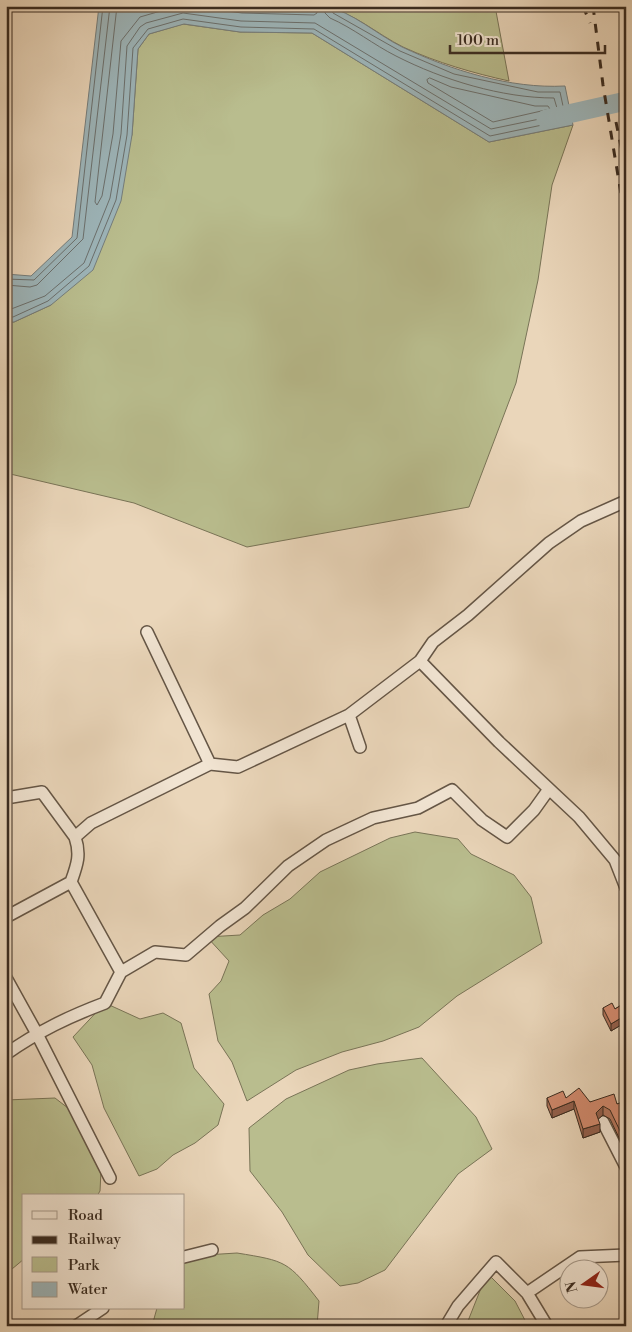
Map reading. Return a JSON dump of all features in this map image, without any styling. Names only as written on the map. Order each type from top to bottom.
[{"type":"street","points":[[75,837],[91,824],[210,764],[238,766],[349,714],[420,661],[433,642],[468,616],[549,543],[581,521],[626,502]]},
{"type":"street","points":[[147,632],[210,764]]},
{"type":"street","points":[[420,661],[499,742],[579,817],[615,860],[626,888]]},
{"type":"street","points":[[349,714],[360,747]]},
{"type":"street","points":[[6,1054],[36,1032],[64,1018],[105,1003],[121,972],[155,952],[186,955],[245,908],[288,866],[326,840],[373,818],[418,808],[452,790],[482,820],[507,837],[534,810],[549,789]]},
{"type":"street","points":[[6,798],[42,792],[75,837],[79,850],[79,861],[71,882],[6,917]]},
{"type":"street","points":[[71,882],[121,972]]},
{"type":"street","points":[[6,978],[36,1032],[110,1178]]},
{"type":"street","points":[[603,1122],[626,1167]]},
{"type":"street","points":[[185,1257],[212,1250]]},
{"type":"street","points":[[527,1293],[580,1257],[626,1256]]},
{"type":"street","points":[[446,1326],[458,1306],[496,1262],[527,1293],[547,1326]]},
{"type":"street","points":[[76,1326],[100,1310]]},
{"type":"green space","points":[[325,6],[495,6],[509,81],[482,75],[416,53],[393,42],[346,14]]},
{"type":"green space","points":[[183,24],[240,32],[312,33],[489,142],[573,125],[552,185],[538,280],[516,383],[469,507],[247,547],[134,503],[6,473],[6,322],[14,322],[51,305],[132,135],[138,49],[149,34]]},
{"type":"green space","points":[[415,832],[458,839],[471,854],[514,875],[531,897],[542,943],[457,996],[419,1027],[383,1041],[342,1052],[296,1070],[247,1101],[232,1062],[218,1041],[209,994],[221,981],[229,961],[207,937],[240,935],[263,915],[290,899],[320,872],[390,838]]},
{"type":"green space","points":[[105,1003],[140,1019],[163,1013],[181,1023],[194,1068],[224,1104],[218,1125],[195,1143],[173,1155],[157,1169],[139,1176],[104,1108],[92,1065],[73,1037]]},
{"type":"green space","points":[[422,1058],[476,1117],[492,1149],[458,1174],[385,1270],[358,1283],[340,1286],[308,1255],[282,1212],[250,1171],[249,1128],[286,1099],[349,1070]]},
{"type":"green space","points":[[55,1098],[86,1122],[102,1151],[100,1191],[98,1194],[22,1194],[22,1261],[6,1274],[6,1100]]},
{"type":"green space","points":[[237,1253],[266,1258],[285,1265],[300,1278],[319,1301],[317,1326],[152,1326],[156,1310],[185,1310],[185,1260],[189,1256]]},
{"type":"green space","points":[[487,1273],[515,1301],[528,1326],[466,1326]]},
{"type":"water","points":[[99,6],[325,6],[355,18],[402,47],[461,70],[502,81],[544,86],[565,86],[573,125],[489,142],[312,33],[240,32],[184,24],[149,34],[138,49],[132,135],[121,201],[93,270],[51,305],[14,322],[6,322],[6,274],[31,276],[72,237]]},
{"type":"building","points":[[626,1002],[626,1015],[611,1024],[603,1008],[612,1003],[615,1009]]},
{"type":"building","points":[[579,1088],[590,1102],[614,1094],[617,1104],[626,1101],[626,1134],[622,1135],[610,1110],[603,1106],[596,1113],[600,1124],[583,1129],[574,1101],[552,1110],[547,1098],[563,1091],[566,1098]]},
{"type":"waterway","points":[[546,119],[626,101]]},
{"type":"railway","points":[[583,6],[590,23]]},
{"type":"railway","points":[[593,6],[603,85],[626,224]]},
{"type":"railway","points":[[616,122],[626,171]]}]
